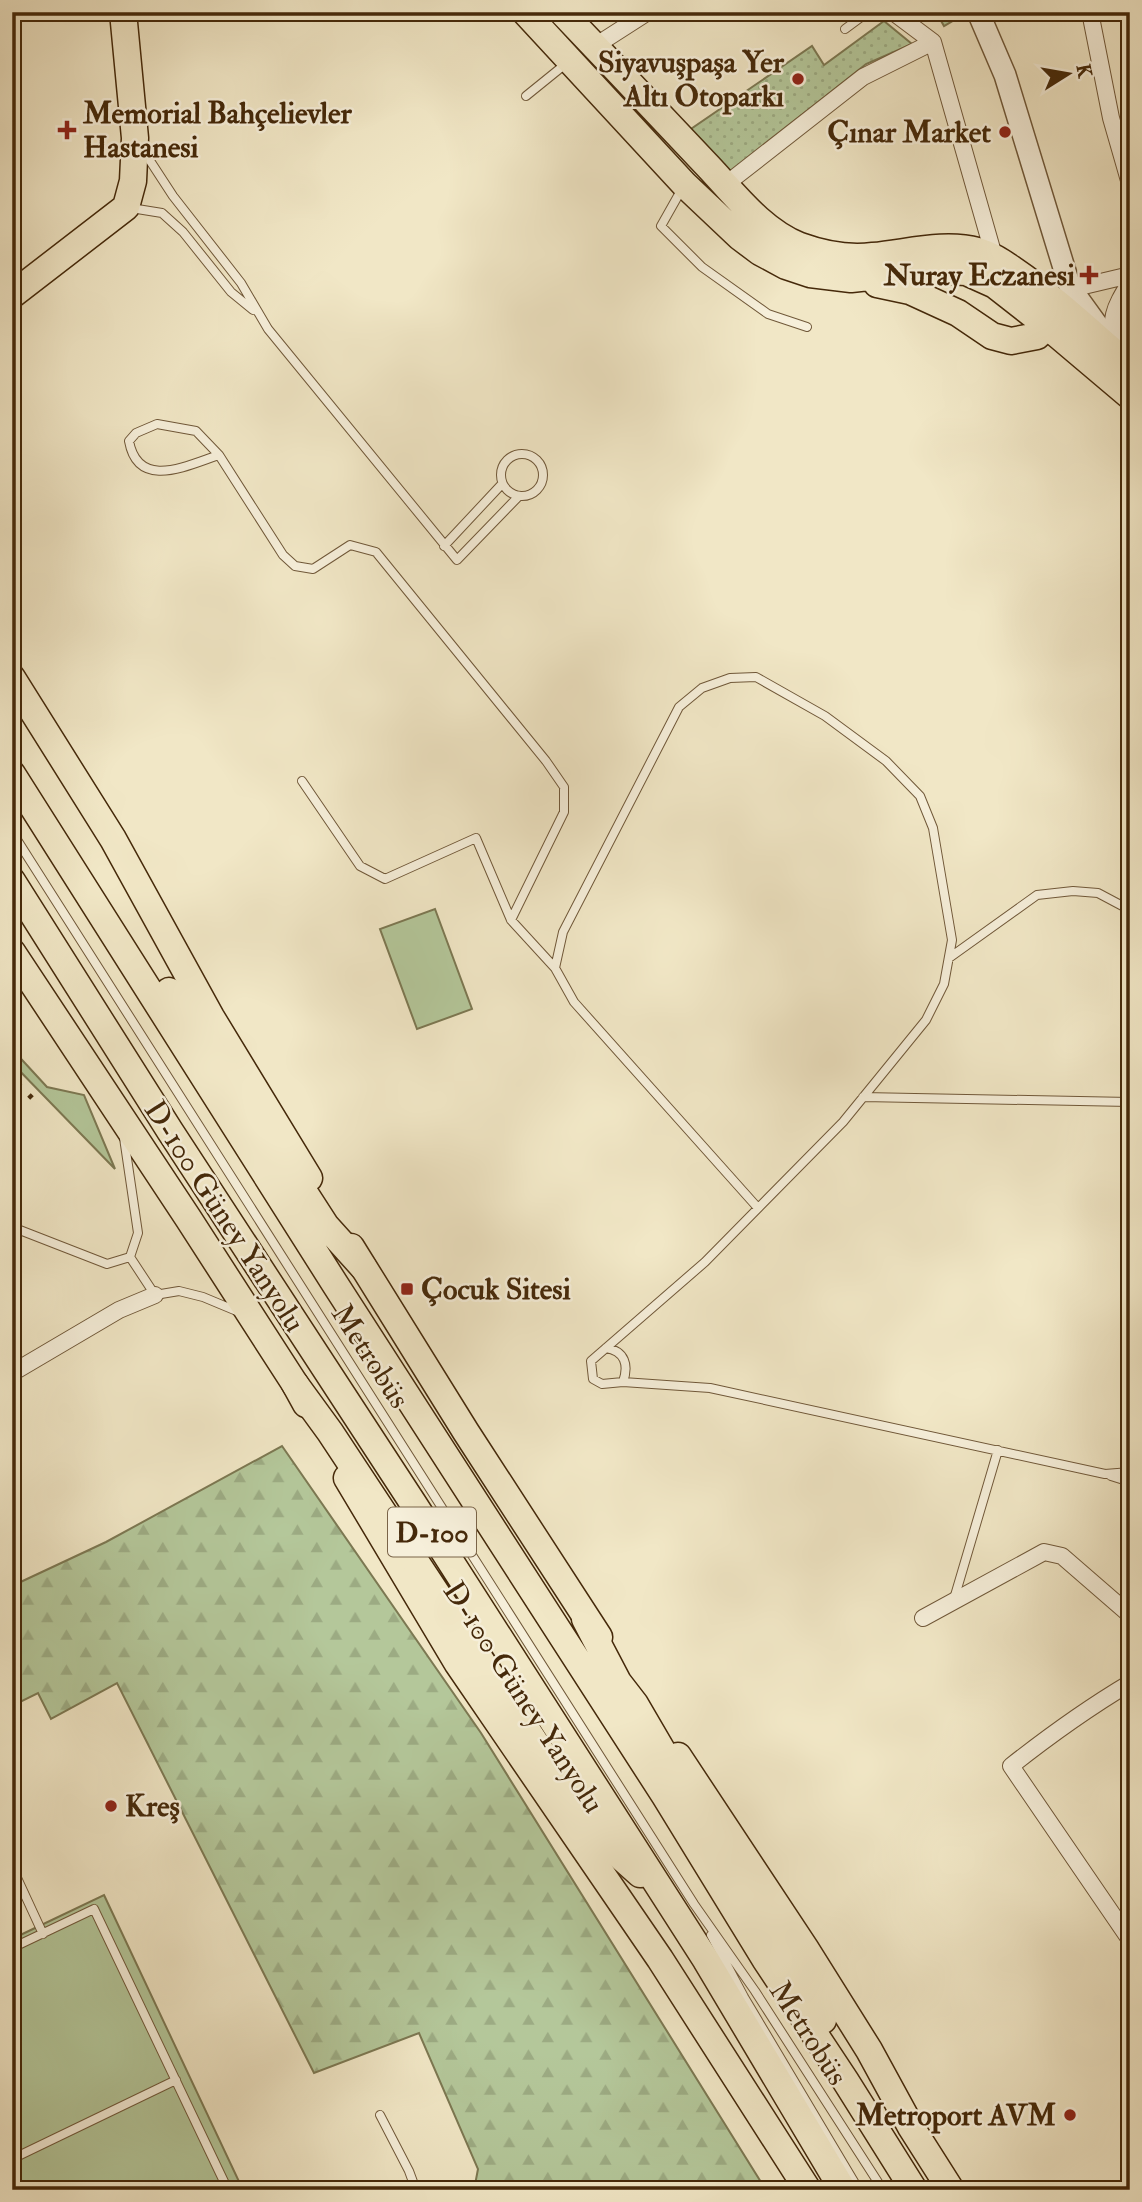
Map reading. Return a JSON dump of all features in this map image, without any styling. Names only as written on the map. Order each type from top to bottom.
[{"type":"main road","points":[[525,12],[685,185],[740,237],[786,266],[810,274],[909,290],[958,313],[992,336],[1011,341],[1037,336],[1046,325],[1051,308],[1048,298],[1036,285]]},
{"type":"main road","points":[[562,12],[725,185],[773,232],[800,246],[848,257],[958,248],[977,250],[994,256],[1036,285],[1126,363]]},
{"type":"main road","points":[[12,295],[126,207],[133,181],[135,138],[125,20]]},
{"type":"main road","points":[[851,279],[932,270],[966,272],[995,285],[1130,396]]},
{"type":"main road","points":[[12,678],[113,839],[211,1017],[363,1267],[585,1619],[618,1682],[635,1704],[821,2015],[839,2054],[845,2080]]},
{"type":"main road","name":"D-100","points":[[15,777],[914,2190]]},
{"type":"main road","name":"D-100","points":[[12,881],[706,1959],[843,2190]]},
{"type":"main road","points":[[89,897],[132,940],[154,968],[245,1099],[326,1226],[363,1267]]},
{"type":"main road","name":"D-100 Güney Yanyolu","points":[[12,952],[295,1384],[354,1490],[458,1664],[681,1990],[808,2190]]},
{"type":"main road","points":[[295,1384],[585,1818],[603,1841],[628,1865],[659,1889]]},
{"type":"main road","points":[[585,1619],[622,1668],[805,1948],[869,2050],[911,2127],[951,2190]]},
{"type":"street","points":[[595,46],[648,12]]},
{"type":"street","points":[[893,12],[933,42],[994,256]]},
{"type":"street","points":[[978,12],[1005,75],[1070,285],[1126,363]]},
{"type":"street","points":[[1090,12],[1111,118],[1130,184]]},
{"type":"street","points":[[725,185],[863,77],[933,42]]},
{"type":"street","points":[[1036,285],[1054,296],[1070,285],[1130,275]]},
{"type":"street","points":[[1126,363],[1111,324],[1114,310],[1130,282]]},
{"type":"street","points":[[12,1373],[119,1310],[155,1295]]},
{"type":"street","points":[[923,1618],[1044,1552],[1062,1556],[1130,1615]]},
{"type":"street","points":[[1130,1683],[1091,1706],[1011,1766],[1130,1940]]},
{"type":"lane","points":[[845,29],[868,12]]},
{"type":"lane","points":[[526,96],[570,60]]},
{"type":"lane","points":[[135,138],[173,196],[241,283],[268,329],[457,560],[519,496]]},
{"type":"lane","points":[[685,185],[661,226],[702,267],[768,314],[807,327]]},
{"type":"lane","points":[[126,207],[162,213],[183,232],[230,292],[258,314]]},
{"type":"lane","points":[[219,455],[175,469],[155,472],[142,465],[131,451],[130,440],[136,433],[157,424],[196,431],[219,455],[283,555],[295,566],[313,569],[349,545],[376,552],[546,761],[564,787],[564,812],[511,920]]},
{"type":"lane","points":[[520,453],[534,457],[542,468],[542,482],[533,493],[519,496],[512,494],[502,484],[500,470],[508,458],[520,453]]},
{"type":"lane","points":[[444,545],[502,484]]},
{"type":"lane","points":[[555,968],[563,932],[678,707],[702,688],[730,678],[757,677],[825,716],[886,761],[919,796],[933,828],[952,940],[944,984],[926,1020],[843,1122],[705,1262],[591,1360],[593,1379],[602,1384],[623,1382],[710,1388],[998,1450],[1130,1482]]},
{"type":"lane","points":[[302,781],[360,866],[385,879],[476,838],[511,920],[555,968],[574,1002],[758,1208]]},
{"type":"lane","name":"Metrobüs","points":[[12,832],[694,1904],[755,1991],[883,2190]]},
{"type":"lane","points":[[949,958],[1037,895],[1073,891],[1098,893],[1130,910]]},
{"type":"lane","points":[[863,1097],[1130,1102]]},
{"type":"lane","points":[[120,1118],[138,1233],[130,1257]]},
{"type":"lane","points":[[12,1227],[107,1264],[130,1257]]},
{"type":"lane","points":[[130,1257],[155,1295],[179,1291],[203,1297],[251,1318]]},
{"type":"lane","points":[[606,1348],[615,1350],[624,1359],[626,1366],[623,1382]]},
{"type":"lane","points":[[953,1602],[998,1450]]},
{"type":"lane","points":[[1105,1474],[1130,1472]]},
{"type":"lane","points":[[12,1867],[43,1934]]},
{"type":"lane","name":"Metrobüs","points":[[694,1904],[744,1997],[859,2190]]},
{"type":"lane","points":[[12,1948],[94,1909],[228,2190]]},
{"type":"lane","points":[[12,2159],[176,2080]]},
{"type":"lane","points":[[380,2115],[416,2190]]},
{"type":"green space","points":[[936,12],[959,12],[961,16],[944,26]]},
{"type":"green space","points":[[884,21],[912,44],[866,64],[724,177],[688,131],[812,46],[824,65]]},
{"type":"green space","points":[[435,909],[472,1009],[417,1029],[380,929]]},
{"type":"green space","points":[[12,1049],[47,1087],[84,1095],[115,1169],[12,1063]]},
{"type":"green space","points":[[282,1446],[481,1733],[766,2190],[474,2190],[478,2169],[419,2033],[314,2073],[117,1683],[51,1719],[38,1693],[12,1706],[12,1586],[106,1542]]},
{"type":"green space","points":[[104,1895],[243,2190],[12,2190],[12,1939]]},
{"type":"railway","points":[[12,1078],[32,1098]]},
{"type":"railway","points":[[12,1093],[24,1106]]},
{"type":"place","name":"Siyavuşpaşa Yer Altı Otoparkı","points":[[798,79]]},
{"type":"place","name":"Memorial Bahçelievler Hastanesi","points":[[67,130]]},
{"type":"place","name":"Çınar Market","points":[[1005,132]]},
{"type":"place","name":"Nuray Eczanesi","points":[[1089,275]]},
{"type":"place","name":"Çocuk Sitesi","points":[[407,1289]]},
{"type":"place","name":"Kreş","points":[[111,1806]]},
{"type":"place","name":"Metroport AVM","points":[[1070,2115]]}]
